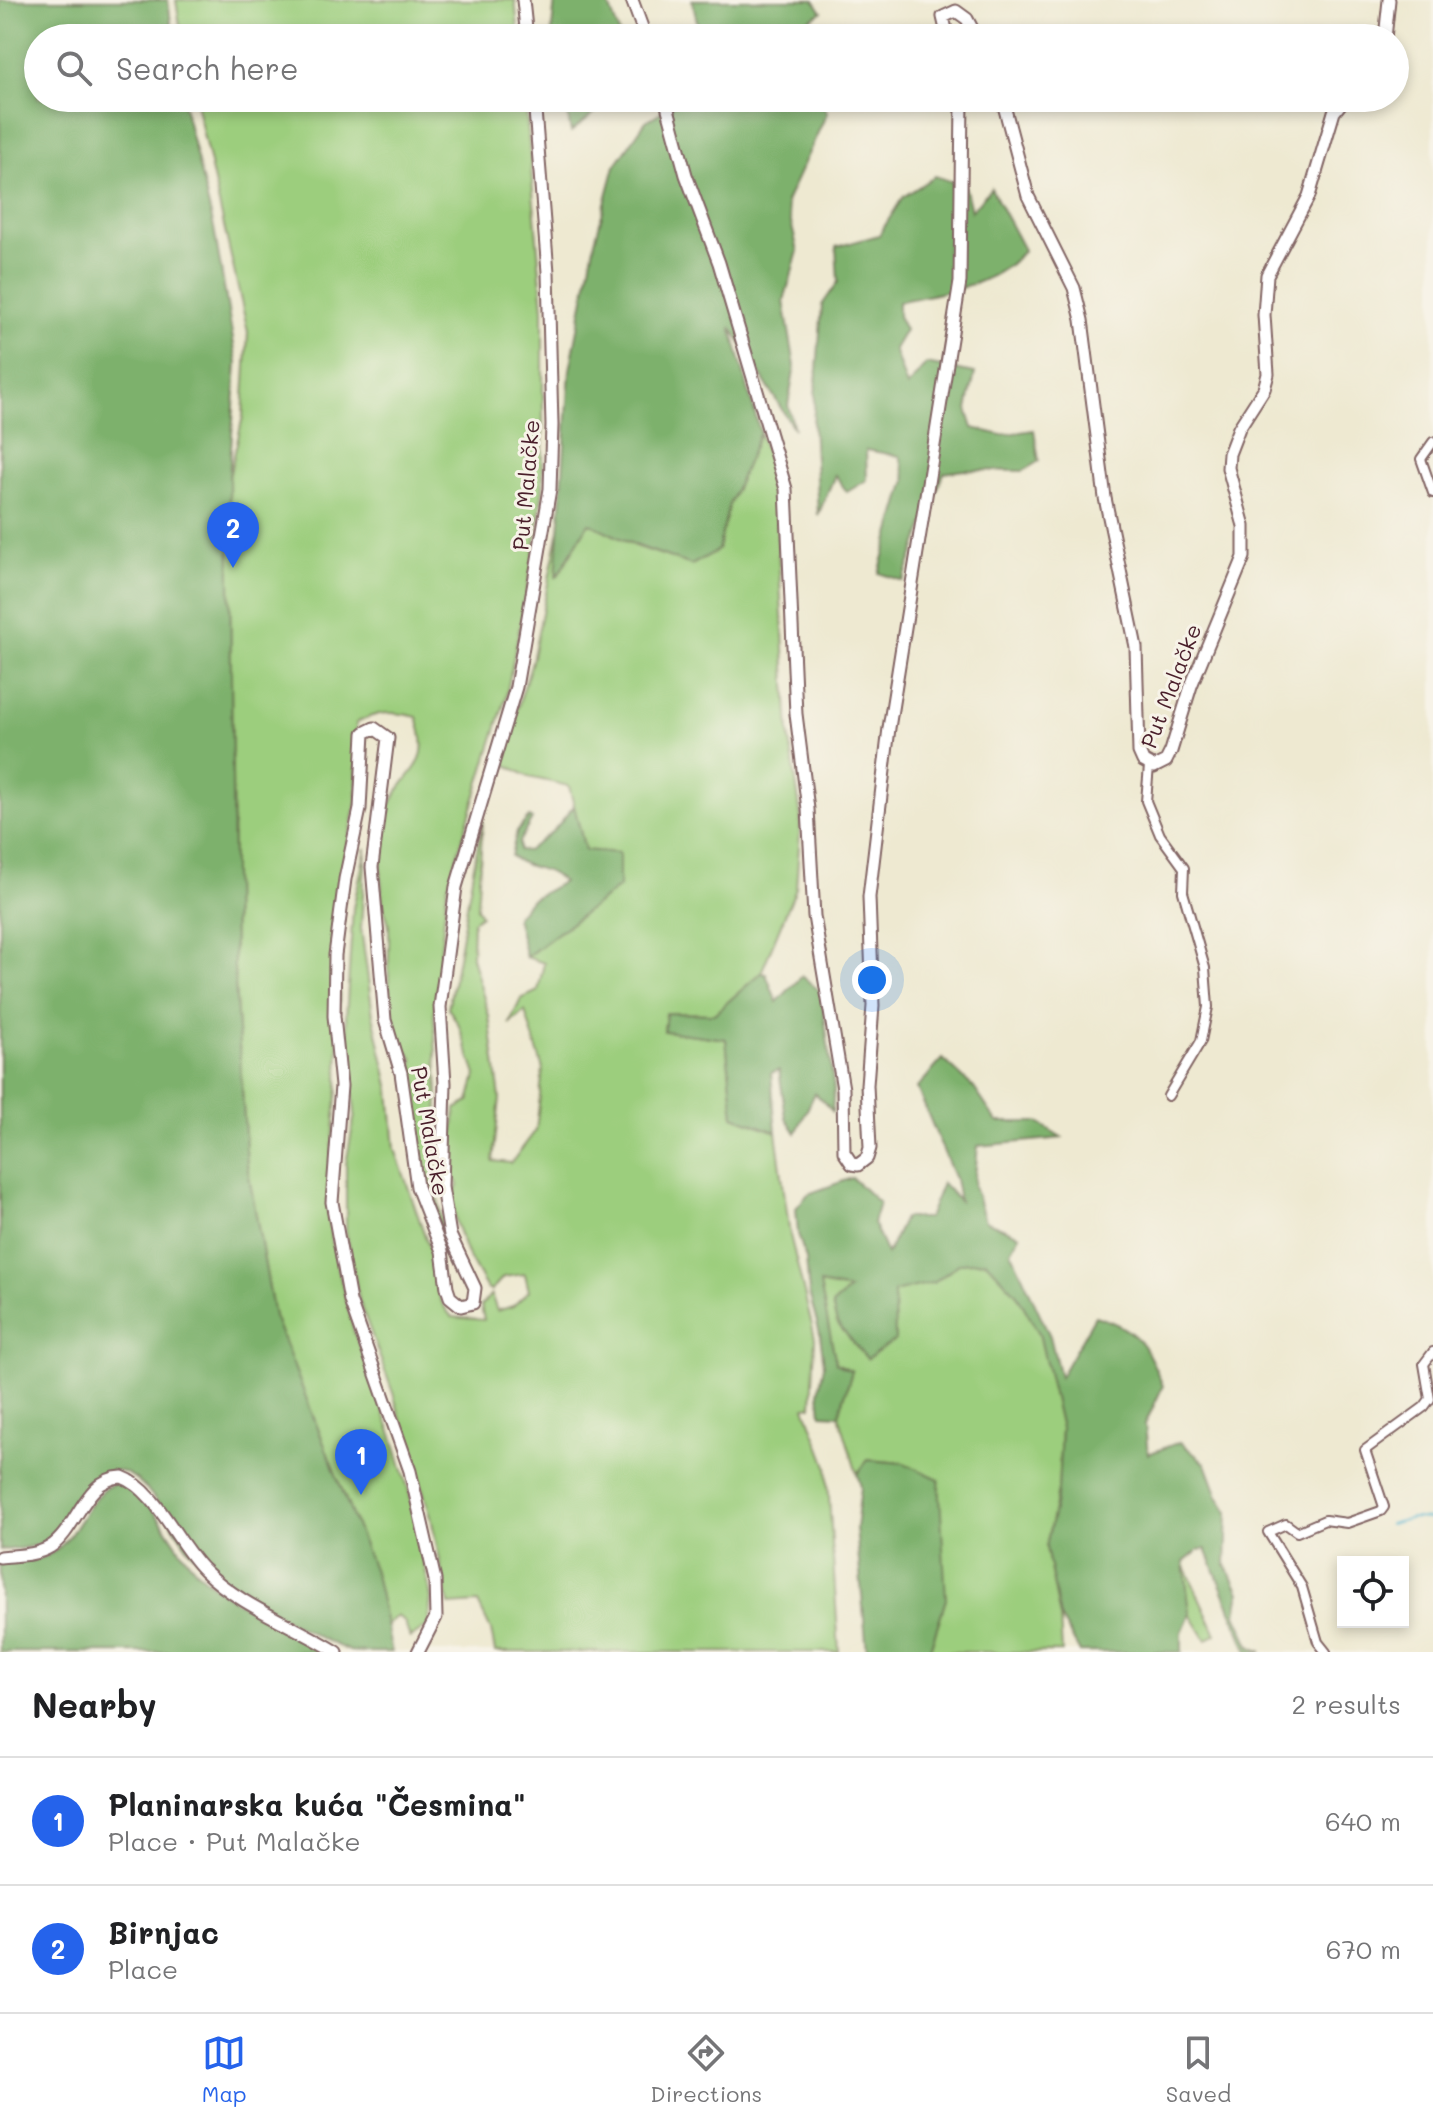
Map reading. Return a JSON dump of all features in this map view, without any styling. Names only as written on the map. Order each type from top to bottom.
[{"type":"main road","points":[[523,0],[526,24]]},
{"type":"main road","points":[[632,0],[641,24]]},
{"type":"main road","points":[[1386,24],[1389,0]]},
{"type":"main road","points":[[945,24],[943,17],[956,11],[970,24]]},
{"type":"main road","name":"Put Malačke","points":[[418,1652],[436,1617],[435,1580],[410,1471],[350,1301],[332,1202],[341,1086],[334,1016],[335,955],[345,879],[360,809],[364,733],[374,728],[388,738],[372,867],[385,1020],[401,1073],[417,1187],[442,1251],[450,1297],[461,1306],[468,1306],[473,1303],[475,1288],[450,1235],[442,1187],[445,1083],[440,1007],[456,887],[516,687],[550,489],[552,425],[548,272],[535,112]]},
{"type":"main road","points":[[669,112],[686,175],[719,263],[786,489],[796,714],[808,809],[814,916],[843,1089],[844,1152],[852,1164],[858,1165],[867,1158],[870,1148],[867,1085],[873,1006],[869,897],[872,865],[889,728],[960,282],[962,112]]},
{"type":"main road","name":"Put Malačke","points":[[1006,112],[1028,196],[1074,288],[1082,320],[1105,498],[1136,647],[1139,752],[1149,766],[1166,761],[1191,686],[1241,569],[1244,526],[1228,468],[1229,454],[1233,439],[1264,389],[1268,374],[1264,315],[1267,275],[1309,196],[1334,112]]},
{"type":"main road","points":[[0,1557],[34,1554],[50,1547],[67,1531],[100,1485],[122,1477],[142,1490],[192,1557],[212,1578],[337,1652]]},
{"type":"street","points":[[1433,442],[1421,459],[1433,493]]},
{"type":"street","points":[[1149,766],[1146,801],[1160,835],[1184,868],[1183,892],[1205,968],[1208,1007],[1201,1041],[1168,1096]]},
{"type":"street","points":[[1326,1652],[1318,1642],[1302,1587],[1268,1532],[1286,1524],[1297,1532],[1325,1520],[1347,1523],[1381,1511],[1384,1507],[1365,1450],[1424,1407],[1430,1399],[1424,1364],[1433,1352]]},
{"type":"green space","points":[[0,0],[168,0],[171,24],[24,24],[24,112],[185,112],[214,228],[237,363],[229,478],[234,969],[247,1165],[274,1316],[375,1574],[392,1652],[350,1651],[291,1622],[244,1594],[194,1556],[150,1494],[129,1475],[118,1471],[96,1477],[47,1540],[18,1549],[0,1550]]},
{"type":"green space","points":[[176,0],[515,0],[518,24],[180,24]]},
{"type":"green space","points":[[555,0],[607,0],[616,24],[552,24]]},
{"type":"green space","points":[[692,0],[814,0],[822,12],[802,24],[698,24]]},
{"type":"green space","points":[[198,112],[526,112],[543,309],[543,489],[506,697],[447,889],[434,1016],[438,1093],[436,1184],[444,1238],[428,1195],[417,1150],[412,1104],[413,1058],[403,1045],[392,1014],[389,924],[382,894],[382,853],[387,814],[397,792],[421,757],[422,734],[417,717],[385,713],[356,723],[357,803],[341,874],[338,1087],[327,1203],[331,1240],[354,1332],[394,1440],[410,1495],[431,1598],[428,1626],[410,1638],[404,1621],[397,1616],[386,1625],[375,1574],[274,1316],[247,1165],[234,969],[229,478],[243,416],[248,332]]},
{"type":"green space","points":[[567,112],[596,112],[571,132]]},
{"type":"green space","points":[[661,112],[827,112],[786,202],[798,251],[784,301],[795,366],[788,405],[794,429],[731,327],[760,432],[729,505],[718,550],[691,565],[635,545],[589,523],[556,578],[570,370],[595,241],[615,166],[646,121]]},
{"type":"green space","points":[[935,176],[965,186],[971,211],[991,188],[1024,250],[1012,263],[983,280],[898,302],[898,316],[905,330],[894,349],[907,387],[926,364],[975,373],[967,409],[973,428],[1001,435],[1034,430],[1039,461],[1023,471],[964,470],[944,473],[903,581],[879,573],[906,480],[900,456],[866,450],[867,480],[847,492],[835,475],[818,515],[813,423],[822,305],[838,282],[836,247],[879,235],[903,197]]},
{"type":"green space","points":[[760,432],[774,482],[789,733],[801,817],[796,888],[761,973],[714,1014],[666,1013],[664,1031],[726,1039],[734,1116],[776,1132],[790,1235],[815,1338],[812,1406],[805,1407],[827,1466],[839,1652],[495,1652],[491,1630],[478,1603],[449,1605],[431,1517],[393,1393],[359,1300],[346,1231],[346,1164],[355,1114],[346,1017],[353,908],[366,848],[361,928],[373,1015],[390,1090],[395,1149],[435,1265],[443,1305],[452,1317],[484,1320],[481,1306],[491,1294],[497,1311],[513,1306],[529,1291],[525,1274],[503,1277],[491,1291],[487,1289],[466,1252],[456,1223],[452,1198],[458,1185],[450,1165],[456,1109],[469,1102],[476,1075],[458,1023],[448,1008],[483,820],[477,908],[481,915],[473,921],[472,957],[489,1016],[500,1098],[493,1161],[511,1163],[536,1130],[543,1069],[525,1011],[509,1024],[521,999],[538,991],[544,963],[526,957],[619,887],[585,850],[569,786],[529,777],[501,762],[532,661],[560,525],[558,576],[589,522],[635,546],[692,565],[718,550],[729,505]]},
{"type":"green space","points":[[574,806],[585,850],[619,853],[619,887],[526,957],[516,917],[530,900],[563,882],[551,873],[511,856],[517,831],[529,817],[532,819],[519,842],[519,850],[527,851],[554,830]]},
{"type":"green space","points":[[761,973],[766,974],[777,1002],[802,976],[821,992],[834,1089],[832,1111],[815,1093],[796,1133],[786,1118],[779,1070],[771,1073],[776,1132],[734,1116],[726,1039],[664,1031],[666,1013],[714,1014]]},
{"type":"green space","points":[[943,1059],[974,1088],[997,1122],[1037,1122],[1063,1138],[978,1146],[974,1186],[985,1221],[1020,1235],[1011,1251],[1050,1336],[1060,1377],[1095,1316],[1131,1333],[1146,1350],[1163,1386],[1145,1424],[1148,1454],[1180,1442],[1206,1464],[1218,1496],[1228,1512],[1226,1565],[1240,1592],[1236,1614],[1251,1647],[1262,1652],[1248,1652],[1206,1549],[1199,1550],[1184,1562],[1190,1614],[1182,1632],[1182,1652],[1080,1652],[1060,1617],[1046,1547],[1058,1491],[1061,1428],[1039,1333],[1016,1293],[986,1261],[960,1263],[935,1282],[894,1292],[895,1340],[867,1359],[837,1323],[832,1305],[849,1290],[820,1284],[836,1363],[852,1371],[839,1415],[821,1414],[819,1392],[824,1365],[820,1334],[809,1293],[806,1259],[798,1234],[796,1208],[808,1194],[852,1178],[879,1203],[873,1223],[887,1254],[904,1218],[928,1218],[942,1183],[959,1201],[955,1179],[917,1088]]},
{"type":"green space","points":[[986,1261],[1016,1293],[1039,1333],[1061,1428],[1058,1491],[1046,1547],[1060,1617],[1062,1652],[929,1652],[946,1599],[904,1463],[868,1460],[857,1474],[839,1415],[852,1371],[836,1363],[819,1284],[849,1290],[832,1305],[837,1323],[867,1358],[895,1340],[893,1292],[935,1282],[960,1263]]},
{"type":"green space","points":[[868,1460],[904,1463],[939,1479],[946,1599],[929,1652],[867,1652],[856,1528],[861,1487],[857,1474]]},
{"type":"green space","points":[[117,1482],[144,1500],[204,1578],[248,1609],[327,1652],[0,1652],[0,1563],[39,1559],[56,1550],[96,1497]]},
{"type":"green space","points":[[1183,1562],[1216,1634],[1206,1640],[1190,1614]]},
{"type":"waterway","points":[[1389,1524],[1412,1518],[1433,1519]]},
{"type":"place","name":"Birnjac","points":[[233,568]]},
{"type":"place","name":"Planinarska kuća \"Česmina\"","points":[[361,1495]]}]
